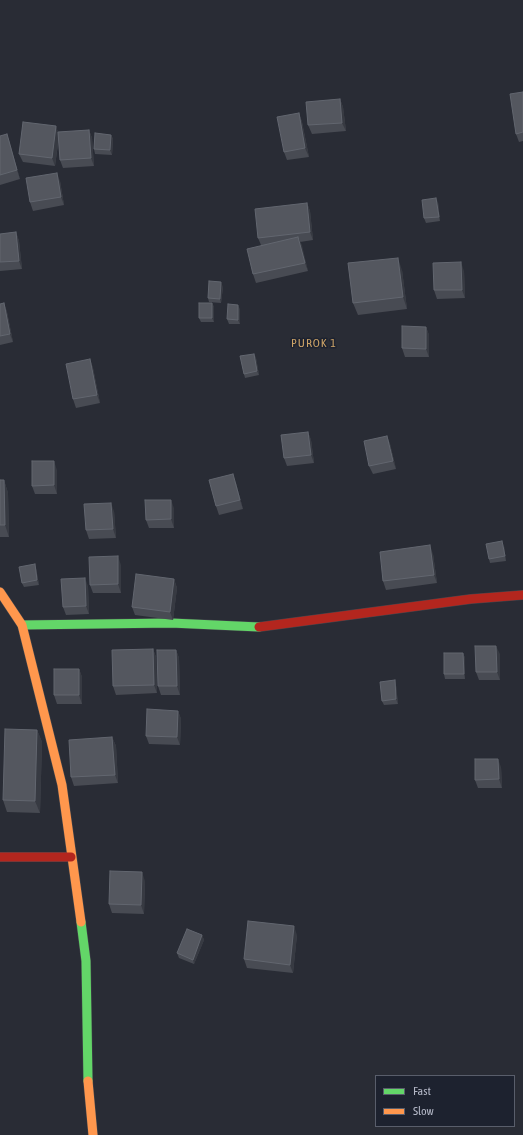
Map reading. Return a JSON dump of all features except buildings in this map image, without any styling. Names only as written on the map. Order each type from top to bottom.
[{"type":"street","points":[[0,592],[22,625],[62,785],[70,857],[86,961],[88,1080],[93,1135]]},
{"type":"street","points":[[22,625],[171,623],[266,627],[471,599],[523,595]]},
{"type":"street","points":[[0,857],[70,857]]},
{"type":"traffic: fast","points":[[22,625],[171,623],[259,627]]},
{"type":"traffic: fast","points":[[81,922],[86,961],[88,1081]]},
{"type":"traffic: slow","points":[[0,592],[22,625],[62,785],[81,922]]},
{"type":"traffic: slow","points":[[88,1081],[93,1135]]},
{"type":"traffic: jam","points":[[259,627],[471,599],[523,595]]},
{"type":"traffic: jam","points":[[0,857],[71,857]]},
{"type":"district","name":"PUROK 1","points":[[314,343]]}]
